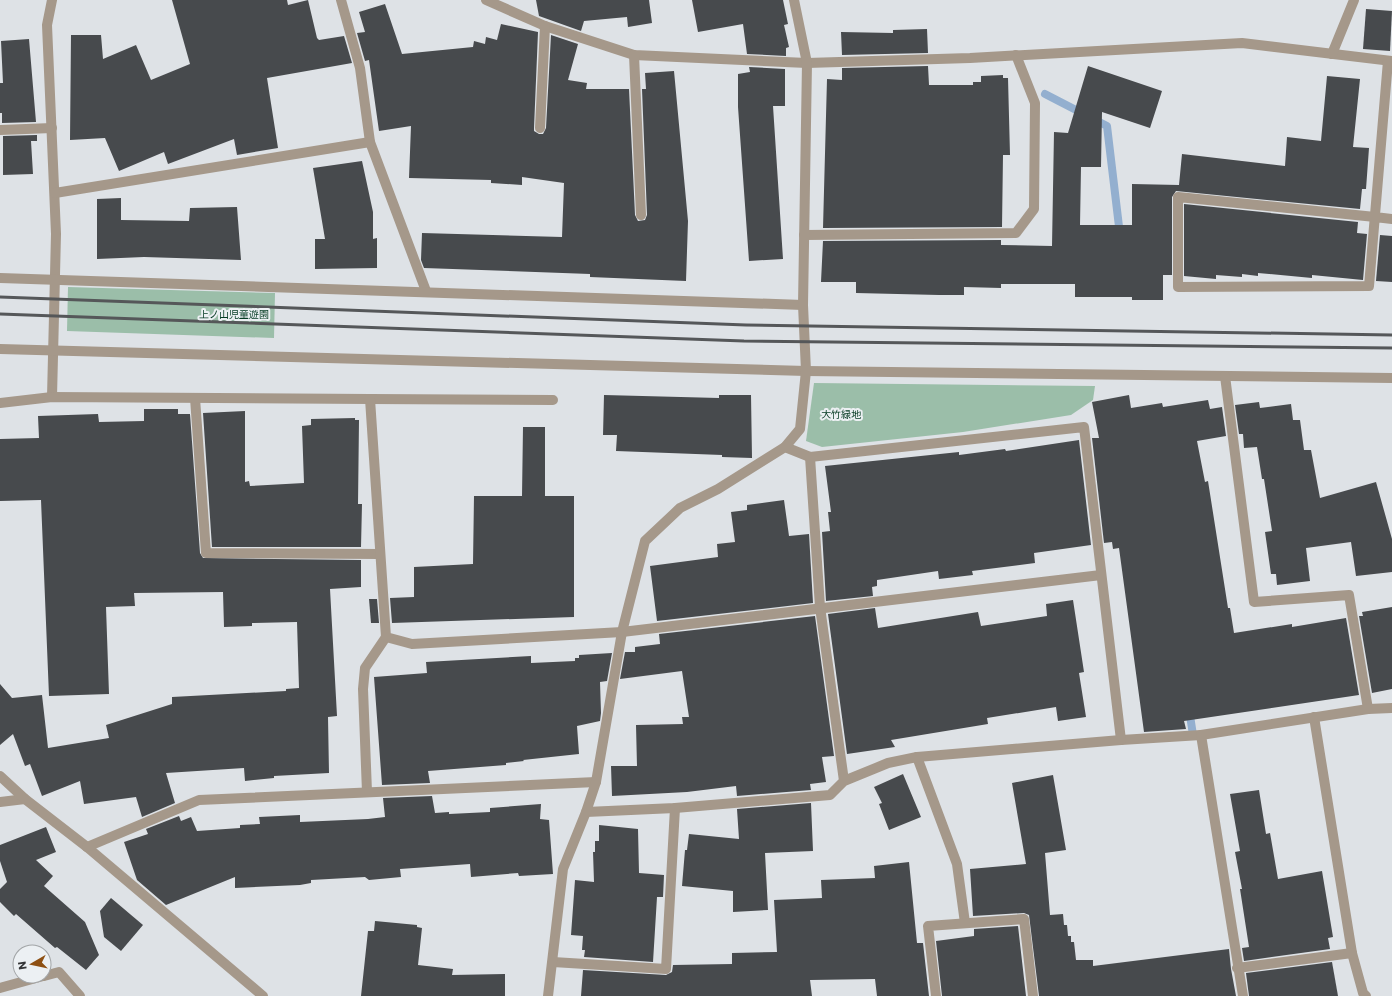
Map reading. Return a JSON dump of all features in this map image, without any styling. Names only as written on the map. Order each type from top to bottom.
[{"type":"street","points":[[52,0],[47,25],[55,193],[54,350],[52,397]]},
{"type":"street","points":[[341,0],[360,68],[370,142],[426,291]]},
{"type":"street","points":[[486,0],[545,26],[634,55],[808,63],[1016,56],[1242,43],[1390,61],[1375,216],[1369,286],[1178,287],[1178,198],[1375,216],[1392,219]]},
{"type":"street","points":[[548,996],[563,869],[586,812],[596,782],[622,632],[644,542],[680,508],[718,489],[785,447],[800,429],[806,371],[803,305],[808,63],[794,0]]},
{"type":"street","points":[[1332,54],[1354,0]]},
{"type":"street","points":[[540,128],[545,26]]},
{"type":"street","points":[[634,55],[641,215]]},
{"type":"street","points":[[804,235],[1016,233],[1034,209],[1036,103],[1016,56]]},
{"type":"street","points":[[0,130],[52,128]]},
{"type":"street","points":[[55,193],[370,142]]},
{"type":"street","points":[[0,278],[426,291],[803,305]]},
{"type":"street","points":[[0,349],[806,371],[1392,378]]},
{"type":"street","points":[[1225,376],[1254,602],[1349,595],[1368,709]]},
{"type":"street","points":[[0,403],[52,397],[553,400]]},
{"type":"street","points":[[195,398],[206,554],[380,554]]},
{"type":"street","points":[[368,792],[363,689],[364,675],[365,668],[386,637],[370,399]]},
{"type":"street","points":[[785,447],[810,457],[1084,427],[1121,740]]},
{"type":"street","points":[[810,457],[820,607],[844,781]]},
{"type":"street","points":[[386,637],[412,644],[622,632],[820,607],[1101,575]]},
{"type":"street","points":[[586,812],[675,808],[830,795],[844,781],[888,763],[917,757],[1201,735],[1368,709],[1392,708]]},
{"type":"street","points":[[1314,717],[1352,953],[1363,993],[1366,996]]},
{"type":"street","points":[[1201,735],[1237,968],[1243,996]]},
{"type":"street","points":[[917,757],[957,864],[965,923]]},
{"type":"street","points":[[0,776],[25,798],[87,847],[263,996]]},
{"type":"street","points":[[87,847],[199,800],[596,782]]},
{"type":"street","points":[[0,802],[25,798]]},
{"type":"street","points":[[553,962],[666,969],[675,808]]},
{"type":"street","points":[[936,996],[928,926],[1024,919],[1034,996]]},
{"type":"street","points":[[1237,968],[1352,953]]},
{"type":"street","points":[[52,974],[58,972],[80,996]]},
{"type":"street","points":[[0,988],[15,984]]},
{"type":"green space","name":"上ノ山児童遊園","points":[[68,287],[275,293],[274,338],[67,331]]},
{"type":"green space","name":"大竹緑地","points":[[814,383],[1095,386],[1093,400],[1071,415],[963,432],[822,447],[806,441]]},
{"type":"building","points":[[172,0],[287,0],[288,5],[308,0],[317,38],[319,40],[344,36],[352,63],[267,78],[278,148],[237,155],[234,139],[168,164],[164,152],[119,171],[105,138],[70,140],[71,35],[101,35],[103,59],[136,45],[151,80],[190,64]]},
{"type":"building","points":[[536,0],[649,0],[652,23],[628,27],[627,17],[584,21],[581,31],[539,16]]},
{"type":"building","points":[[692,0],[783,0],[788,24],[784,25],[789,47],[786,48],[786,56],[747,54],[743,24],[698,32]]},
{"type":"building","points":[[385,4],[402,54],[473,47],[474,41],[485,44],[486,37],[497,40],[501,24],[538,32],[534,131],[539,134],[543,134],[546,128],[551,35],[578,44],[568,80],[587,83],[586,89],[629,89],[635,215],[638,221],[645,220],[647,215],[642,89],[646,89],[645,73],[674,71],[688,221],[686,281],[590,277],[590,274],[424,268],[421,260],[422,233],[562,237],[564,183],[522,177],[522,185],[491,183],[491,180],[409,178],[411,126],[379,131],[369,60],[365,61],[357,33],[365,32],[359,12]]},
{"type":"building","points":[[1366,9],[1392,11],[1390,51],[1363,49]]},
{"type":"building","points":[[927,29],[928,53],[842,55],[841,32],[893,33],[893,30]]},
{"type":"building","points":[[29,39],[36,122],[2,123],[2,113],[0,113],[0,83],[3,83],[1,41]]},
{"type":"building","points":[[928,66],[929,85],[973,85],[973,82],[981,82],[981,76],[1003,75],[1003,78],[1008,78],[1010,155],[1003,155],[1002,227],[823,228],[827,79],[842,80],[842,68]]},
{"type":"building","points":[[1088,66],[1162,91],[1150,128],[1102,112],[1101,167],[1081,167],[1080,225],[1132,225],[1132,184],[1179,185],[1182,154],[1285,166],[1287,137],[1321,141],[1327,76],[1360,79],[1353,147],[1369,148],[1366,189],[1362,189],[1360,209],[1176,191],[1172,197],[1172,275],[1163,275],[1163,300],[1132,300],[1132,297],[1075,297],[1075,284],[1001,284],[1001,288],[964,287],[964,295],[939,295],[856,293],[856,282],[821,282],[823,241],[1001,240],[1001,245],[1052,246],[1054,132],[1068,133]]},
{"type":"building","points":[[749,67],[785,69],[785,106],[773,106],[783,259],[749,261],[738,107],[738,74],[750,72]]},
{"type":"building","points":[[37,135],[37,141],[31,141],[33,174],[3,175],[3,136]]},
{"type":"building","points":[[362,161],[373,212],[373,239],[377,238],[377,268],[315,269],[315,239],[325,239],[313,168]]},
{"type":"building","points":[[121,198],[121,220],[189,221],[190,208],[237,207],[241,260],[144,257],[97,259],[97,199]]},
{"type":"building","points":[[1184,204],[1358,222],[1357,233],[1367,234],[1363,280],[1312,275],[1312,278],[1258,273],[1258,276],[1242,274],[1242,277],[1216,275],[1216,279],[1184,276]]},
{"type":"building","points":[[1380,235],[1392,236],[1392,282],[1376,281]]},
{"type":"building","points":[[604,395],[719,398],[719,395],[751,395],[752,458],[722,457],[722,455],[616,451],[617,435],[603,435]]},
{"type":"building","points":[[1129,395],[1131,408],[1162,403],[1163,407],[1208,400],[1210,409],[1222,407],[1226,436],[1197,441],[1205,482],[1208,481],[1228,608],[1230,608],[1234,633],[1292,624],[1292,627],[1346,618],[1359,695],[1184,721],[1186,729],[1144,732],[1119,548],[1113,549],[1112,542],[1104,543],[1092,438],[1099,438],[1092,402]]},
{"type":"building","points":[[1259,402],[1260,408],[1291,404],[1293,420],[1300,420],[1304,450],[1311,450],[1320,498],[1376,482],[1392,539],[1392,572],[1356,576],[1351,542],[1306,548],[1310,581],[1277,585],[1276,574],[1271,574],[1265,532],[1272,531],[1264,479],[1262,479],[1257,447],[1244,448],[1243,434],[1239,434],[1235,405]]},
{"type":"building","points":[[144,409],[178,409],[178,414],[190,414],[200,553],[203,558],[361,560],[361,587],[330,589],[337,716],[328,717],[329,773],[274,776],[274,778],[245,781],[244,768],[166,773],[175,803],[142,817],[136,797],[84,804],[80,781],[42,796],[30,764],[25,766],[13,734],[0,745],[0,684],[12,698],[42,695],[48,748],[109,738],[106,725],[172,704],[172,697],[286,691],[286,689],[299,688],[297,622],[252,623],[252,626],[224,627],[223,592],[134,593],[135,606],[106,607],[109,694],[49,696],[41,500],[0,501],[0,439],[39,438],[38,416],[98,414],[99,422],[144,421]]},
{"type":"building","points":[[245,411],[245,482],[249,481],[250,486],[304,483],[302,426],[311,425],[311,419],[355,418],[355,420],[359,420],[358,504],[362,504],[361,547],[212,547],[203,413]]},
{"type":"building","points":[[523,427],[545,427],[545,496],[574,496],[574,617],[392,623],[390,598],[414,597],[414,567],[473,564],[474,496],[522,496]]},
{"type":"building","points":[[1079,440],[1091,545],[1034,553],[1035,563],[972,571],[973,575],[939,579],[938,571],[877,580],[877,586],[872,587],[873,596],[826,601],[822,532],[830,531],[828,512],[831,512],[825,466],[959,452],[959,455],[1005,449],[1006,451]]},
{"type":"building","points":[[784,500],[789,536],[809,534],[813,603],[657,621],[650,566],[718,557],[717,544],[735,542],[731,512],[747,510],[747,505]]},
{"type":"building","points":[[369,599],[377,599],[379,623],[371,623]]},
{"type":"building","points":[[1073,600],[1084,672],[1079,673],[1086,717],[1058,721],[1056,707],[987,718],[988,724],[891,740],[895,747],[847,754],[828,614],[875,608],[878,628],[978,612],[981,626],[1047,616],[1046,604]]},
{"type":"building","points":[[1392,607],[1392,689],[1372,693],[1359,616],[1363,616],[1362,612]]},
{"type":"building","points":[[815,616],[834,756],[822,757],[826,782],[810,784],[811,790],[737,796],[736,786],[687,792],[612,796],[611,766],[637,766],[636,725],[683,724],[682,717],[689,717],[682,671],[620,679],[625,652],[635,652],[635,647],[660,644],[659,634]]},
{"type":"building","points":[[612,653],[607,681],[600,682],[600,721],[577,726],[579,754],[523,760],[524,761],[506,763],[506,765],[428,771],[430,783],[382,785],[374,677],[427,673],[426,662],[531,656],[531,663],[575,661],[575,658],[579,658],[579,655]]},
{"type":"building","points":[[903,774],[921,817],[889,830],[879,804],[882,803],[874,787]]},
{"type":"building","points":[[1053,775],[1066,850],[1045,853],[1050,915],[1063,914],[1064,925],[1067,925],[1068,936],[1071,936],[1071,942],[1074,942],[1076,960],[1093,960],[1093,966],[1229,949],[1236,996],[1039,996],[1029,915],[1024,913],[973,916],[970,869],[1026,864],[1012,783]]},
{"type":"building","points":[[1259,790],[1266,834],[1270,833],[1278,879],[1322,871],[1333,937],[1328,938],[1330,949],[1244,961],[1242,948],[1249,947],[1240,889],[1242,889],[1235,852],[1240,851],[1230,794]]},
{"type":"building","points":[[432,796],[435,813],[449,812],[449,814],[490,812],[490,808],[541,804],[540,819],[549,820],[553,874],[519,876],[518,873],[471,877],[470,864],[400,869],[401,877],[369,880],[365,877],[311,880],[311,883],[300,885],[235,888],[235,877],[166,905],[137,880],[124,842],[148,834],[146,829],[179,816],[181,821],[191,817],[197,831],[240,828],[240,825],[260,824],[259,817],[300,815],[300,822],[368,819],[385,817],[383,798]]},
{"type":"building","points":[[811,803],[813,851],[765,853],[768,910],[733,912],[733,891],[682,886],[685,850],[687,850],[689,834],[739,839],[737,809]]},
{"type":"building","points":[[599,825],[638,829],[639,873],[664,875],[663,897],[657,897],[653,962],[584,957],[585,950],[582,950],[583,936],[571,935],[575,880],[594,882],[593,852],[595,852],[595,841],[599,841]]},
{"type":"building","points":[[46,827],[56,852],[36,860],[53,876],[44,886],[85,922],[99,955],[86,970],[57,947],[55,948],[16,914],[14,916],[0,902],[0,889],[7,882],[0,861],[0,845]]},
{"type":"building","points":[[909,862],[917,943],[923,943],[929,996],[877,996],[875,979],[810,980],[812,996],[581,996],[583,970],[666,975],[672,972],[673,965],[732,964],[732,953],[777,952],[774,900],[822,898],[821,880],[875,878],[874,866]]},
{"type":"building","points":[[111,898],[143,925],[121,951],[104,937],[100,911]]},
{"type":"building","points":[[375,921],[417,925],[417,927],[422,928],[418,965],[453,969],[452,975],[505,974],[505,996],[361,996],[368,931],[374,931]]},
{"type":"building","points":[[1018,926],[1026,996],[942,996],[936,941],[974,936],[974,929]]},
{"type":"building","points":[[1332,962],[1338,996],[1249,996],[1246,973]]},
{"type":"waterway","points":[[1045,94],[1107,126],[1120,235]]},
{"type":"waterway","points":[[1189,709],[1193,735]]},
{"type":"railway","points":[[0,297],[746,325],[1392,335]]},
{"type":"railway","points":[[0,314],[744,341],[1392,348]]}]
